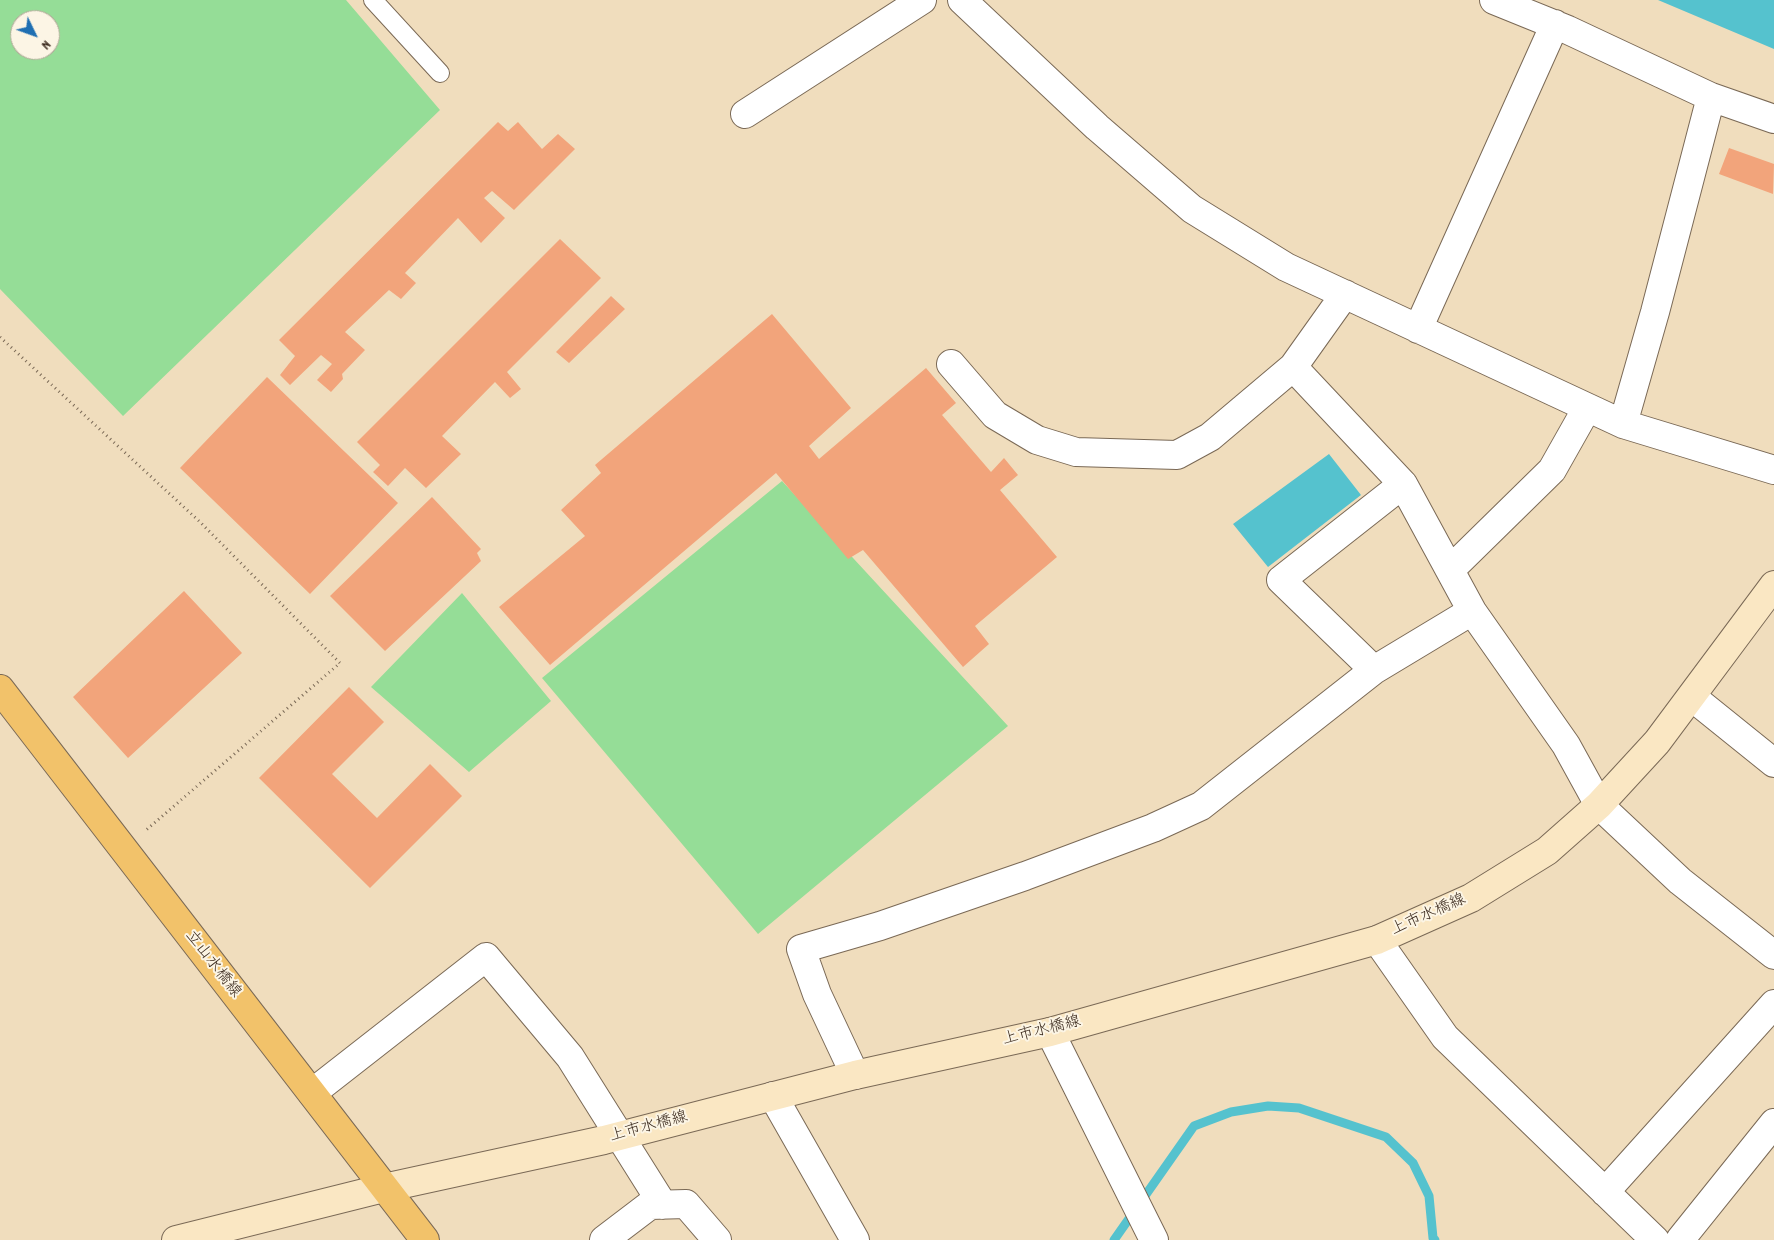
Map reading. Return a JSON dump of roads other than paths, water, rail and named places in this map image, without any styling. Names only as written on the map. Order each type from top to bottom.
[{"type":"main road","name":"上市水橋線","points":[[176,1240],[384,1188],[621,1136],[855,1075],[1050,1032],[1376,940],[1479,893],[1546,851],[1599,805],[1657,742],[1774,585]]},
{"type":"main road","name":"立山水橋線","points":[[0,689],[425,1240]]},
{"type":"street","points":[[745,114],[922,0]]},
{"type":"street","points":[[962,0],[1097,127],[1192,209],[1286,267],[1623,424],[1774,470]]},
{"type":"street","points":[[1494,0],[1555,24],[1711,97],[1774,119]]},
{"type":"street","points":[[1418,329],[1555,24]]},
{"type":"street","points":[[1623,424],[1655,312],[1711,97]]},
{"type":"street","points":[[951,364],[995,415],[1037,440],[1076,452],[1177,455],[1210,437],[1293,367],[1345,294]]},
{"type":"street","points":[[1293,367],[1403,484],[1472,611],[1566,744],[1599,805],[1680,881],[1774,956]]},
{"type":"street","points":[[1450,570],[1552,470],[1587,408]]},
{"type":"street","points":[[1374,670],[1281,580],[1403,484]]},
{"type":"street","points":[[855,1075],[817,994],[801,949],[880,926],[1024,876],[1153,828],[1201,806],[1374,670],[1472,611]]},
{"type":"street","points":[[1692,697],[1774,763]]},
{"type":"street","points":[[1376,940],[1445,1037],[1655,1240]]},
{"type":"street","points":[[312,1093],[486,957],[570,1057],[663,1204]]},
{"type":"street","points":[[1605,1192],[1774,1004]]},
{"type":"street","points":[[1050,1032],[1154,1240]]},
{"type":"street","points":[[773,1096],[846,1237]]},
{"type":"street","points":[[1680,1240],[1774,1123]]},
{"type":"street","points":[[604,1240],[650,1205],[663,1204],[686,1204],[717,1240]]},
{"type":"lane","points":[[373,0],[440,73]]},
{"type":"water","points":[[1658,0],[1774,0],[1774,49]]},
{"type":"water","points":[[1329,454],[1361,495],[1268,567],[1233,524]]},
{"type":"waterway","points":[[1114,1240],[1194,1126],[1231,1112],[1268,1106],[1299,1108],[1386,1137],[1413,1163],[1429,1196],[1433,1238],[1435,1240]]}]
